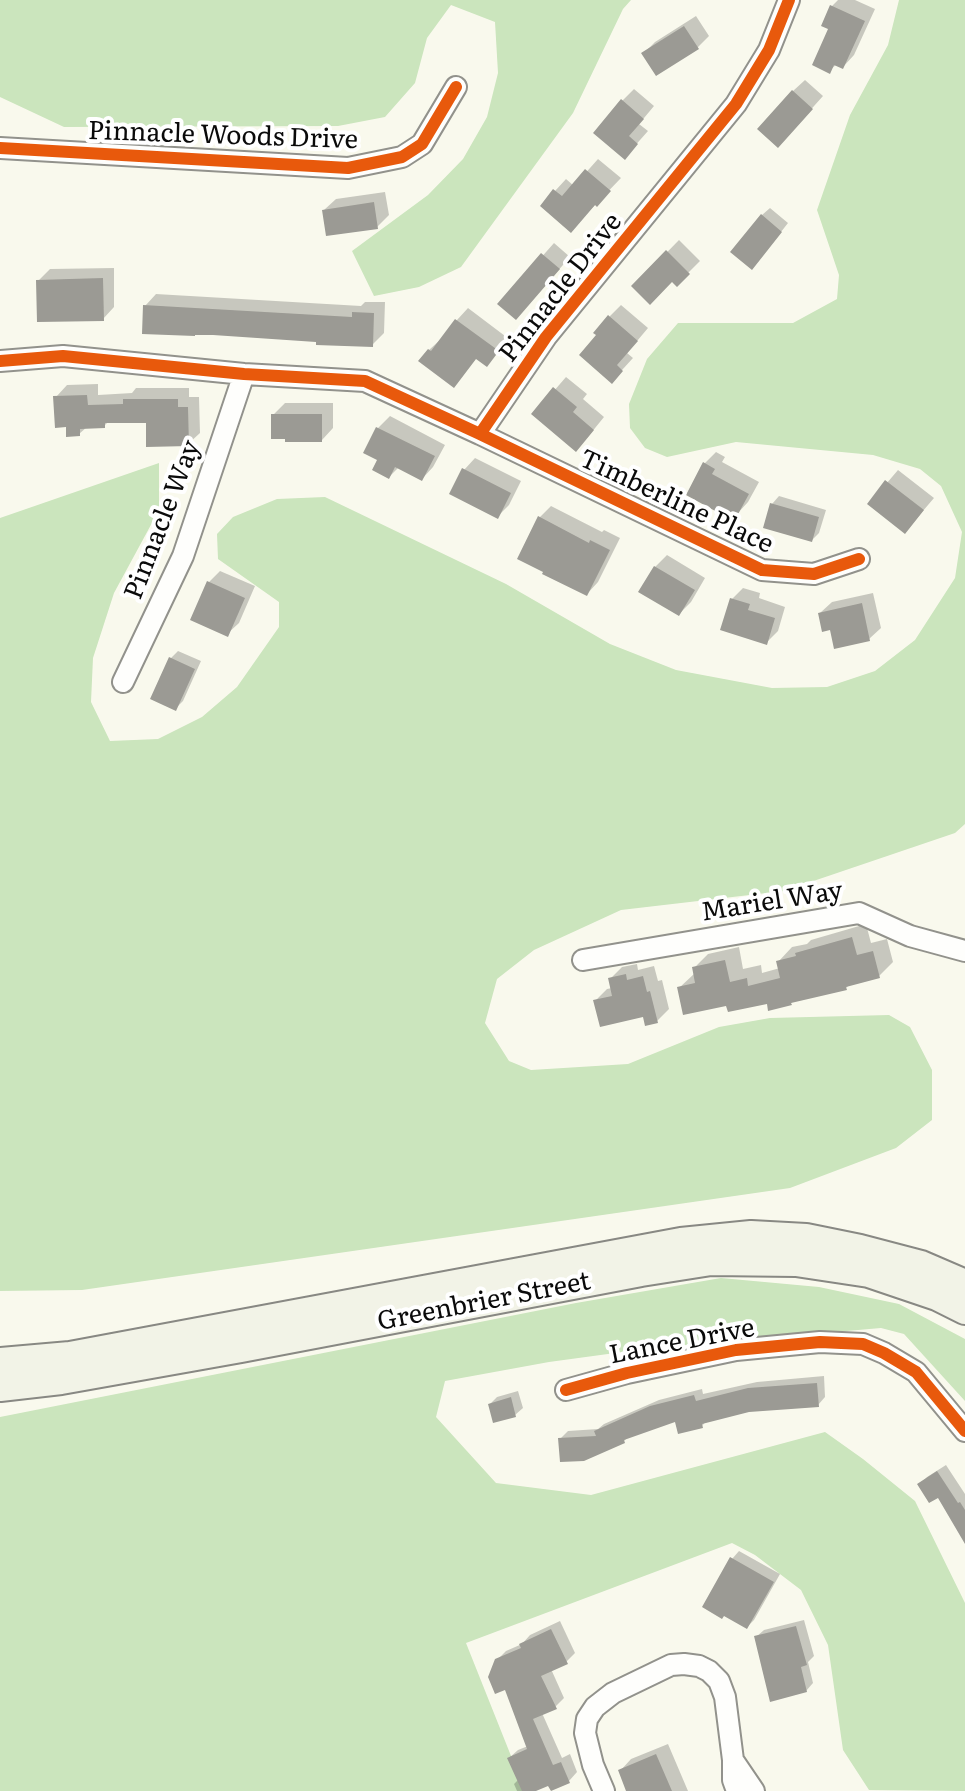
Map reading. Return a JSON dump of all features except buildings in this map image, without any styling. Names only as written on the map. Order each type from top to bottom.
[{"type":"main road","name":"Greenbrier Street","points":[[0,1362],[70,1356],[681,1242],[751,1235],[806,1238],[860,1249],[921,1265],[965,1284]]},
{"type":"main road","name":"Greenbrier Street","points":[[0,1387],[82,1377],[711,1261],[796,1262],[869,1273],[937,1296],[965,1310]]},
{"type":"street","name":"Pinnacle Drive","points":[[480,434],[546,337],[736,104],[769,50],[789,0]]},
{"type":"street","name":"Pinnacle Woods Drive","points":[[0,148],[348,168],[402,157],[422,144],[456,87]]},
{"type":"street","points":[[0,361],[63,356],[244,374],[365,381],[480,434]]},
{"type":"street","name":"Pinnacle Way","points":[[123,682],[183,556],[244,374]]},
{"type":"street","name":"Timberline Place","points":[[480,434],[762,570],[814,574],[859,559]]},
{"type":"street","name":"Mariel Way","points":[[583,960],[859,913],[910,936],[965,951]]},
{"type":"street","name":"Lance Drive","points":[[566,1390],[627,1373],[736,1350],[820,1342],[863,1344],[916,1372],[965,1431]]},
{"type":"street","points":[[604,1791],[585,1733],[587,1719],[595,1707],[613,1693],[671,1665],[684,1664],[699,1666],[719,1681],[725,1697],[733,1780],[737,1791]]},
{"type":"street","points":[[733,1760],[754,1791]]},
{"type":"green space","points":[[0,0],[631,0],[623,9],[573,113],[461,267],[419,287],[374,296],[352,251],[428,195],[463,159],[487,117],[498,73],[495,22],[451,5],[427,38],[415,83],[385,117],[338,126],[64,127],[0,97]]},
{"type":"green space","points":[[899,0],[965,0],[965,824],[955,833],[784,891],[621,910],[534,950],[497,979],[485,1023],[509,1061],[531,1070],[628,1064],[719,1027],[770,1018],[889,1015],[910,1027],[932,1070],[932,1120],[896,1148],[790,1188],[82,1290],[0,1291],[0,518],[159,463],[159,510],[114,593],[93,658],[91,702],[110,741],[158,739],[202,717],[237,687],[279,627],[279,602],[218,559],[217,534],[233,517],[277,499],[325,497],[506,584],[610,644],[676,670],[772,688],[827,687],[875,671],[915,640],[955,578],[962,532],[941,486],[920,469],[873,455],[736,442],[667,457],[645,448],[630,428],[629,404],[647,359],[678,323],[793,323],[837,299],[839,275],[817,210],[850,115],[888,45]]},
{"type":"green space","points":[[721,1278],[819,1287],[899,1304],[965,1339],[965,1401],[904,1334],[881,1328],[652,1348],[445,1381],[436,1417],[496,1483],[591,1495],[825,1432],[915,1501],[965,1603],[965,1791],[869,1790],[843,1750],[828,1645],[801,1590],[755,1555],[732,1543],[466,1643],[525,1791],[0,1791],[0,1417],[576,1303]]},
{"type":"cycle path","points":[[0,361],[63,356],[244,374],[365,381],[480,434],[546,337],[736,104],[769,50],[789,0]]},
{"type":"cycle path","points":[[0,148],[348,168],[402,157],[422,144],[456,87]]},
{"type":"cycle path","points":[[480,434],[762,570],[814,574],[859,559]]},
{"type":"cycle path","points":[[566,1390],[627,1373],[736,1350],[820,1342],[863,1344],[916,1372],[965,1431]]}]
